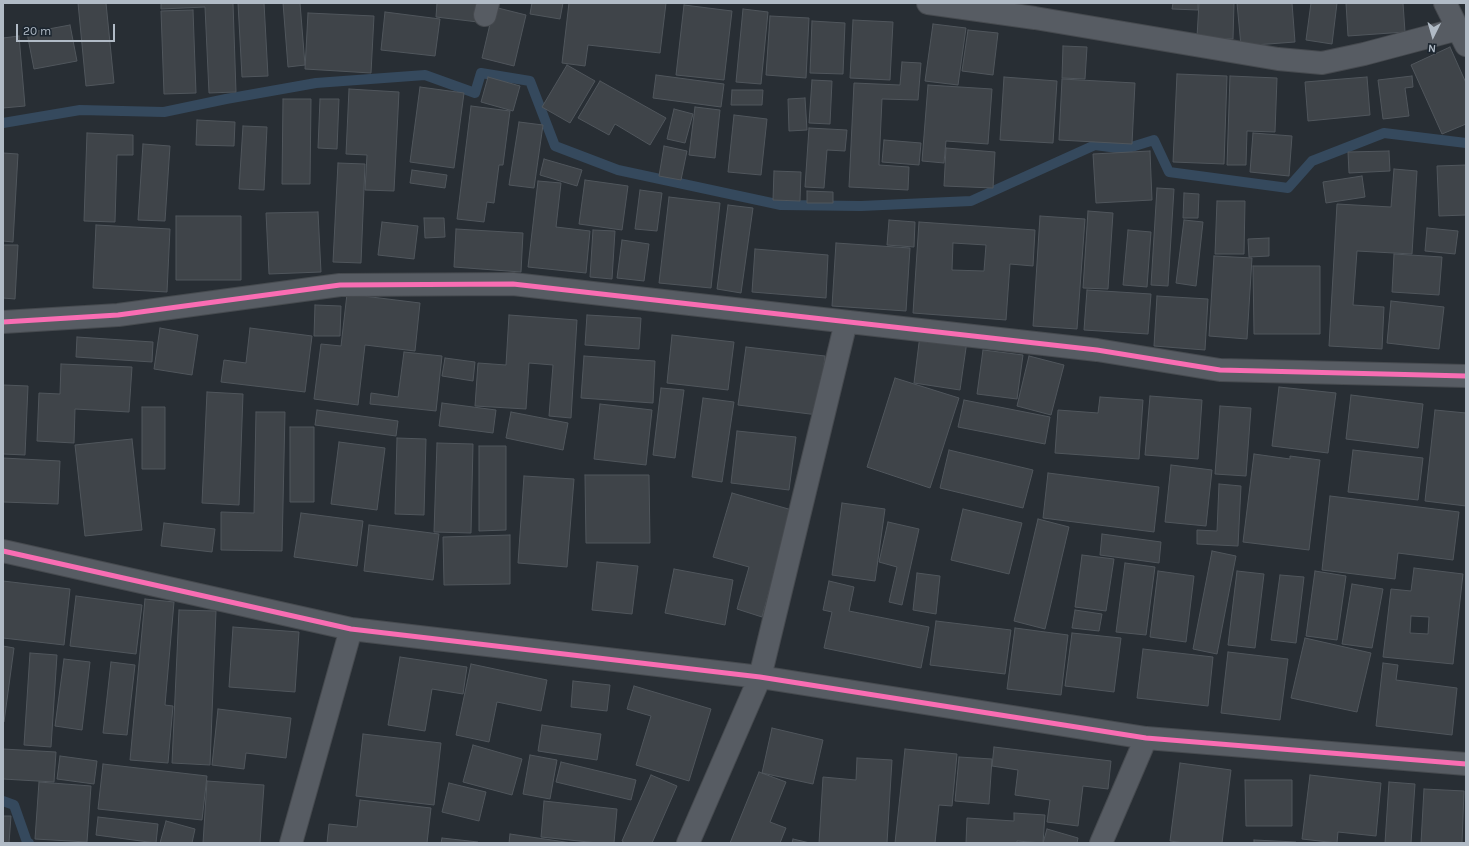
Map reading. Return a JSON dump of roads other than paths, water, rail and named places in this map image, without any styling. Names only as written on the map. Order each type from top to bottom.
[{"type":"street","points":[[928,3],[1036,10],[1278,59],[1322,63],[1462,37],[1445,3]]},
{"type":"street","points":[[3,322],[118,315],[340,285],[513,284],[1097,350],[1220,370],[1466,376]]},
{"type":"street","points":[[688,843],[760,677],[846,322]]},
{"type":"street","points":[[3,550],[351,629],[760,677],[1146,738],[1466,764]]},
{"type":"street","points":[[291,843],[351,629]]},
{"type":"street","points":[[1101,843],[1146,738]]},
{"type":"waterway","points":[[3,123],[80,110],[164,112],[316,83],[425,75],[475,93],[481,73],[530,81],[555,146],[618,170],[781,205],[861,206],[971,201],[1095,145],[1125,149],[1154,140],[1169,172],[1288,188],[1312,161],[1384,133],[1466,143]]},
{"type":"waterway","points":[[3,801],[14,805],[27,842],[29,843]]}]
